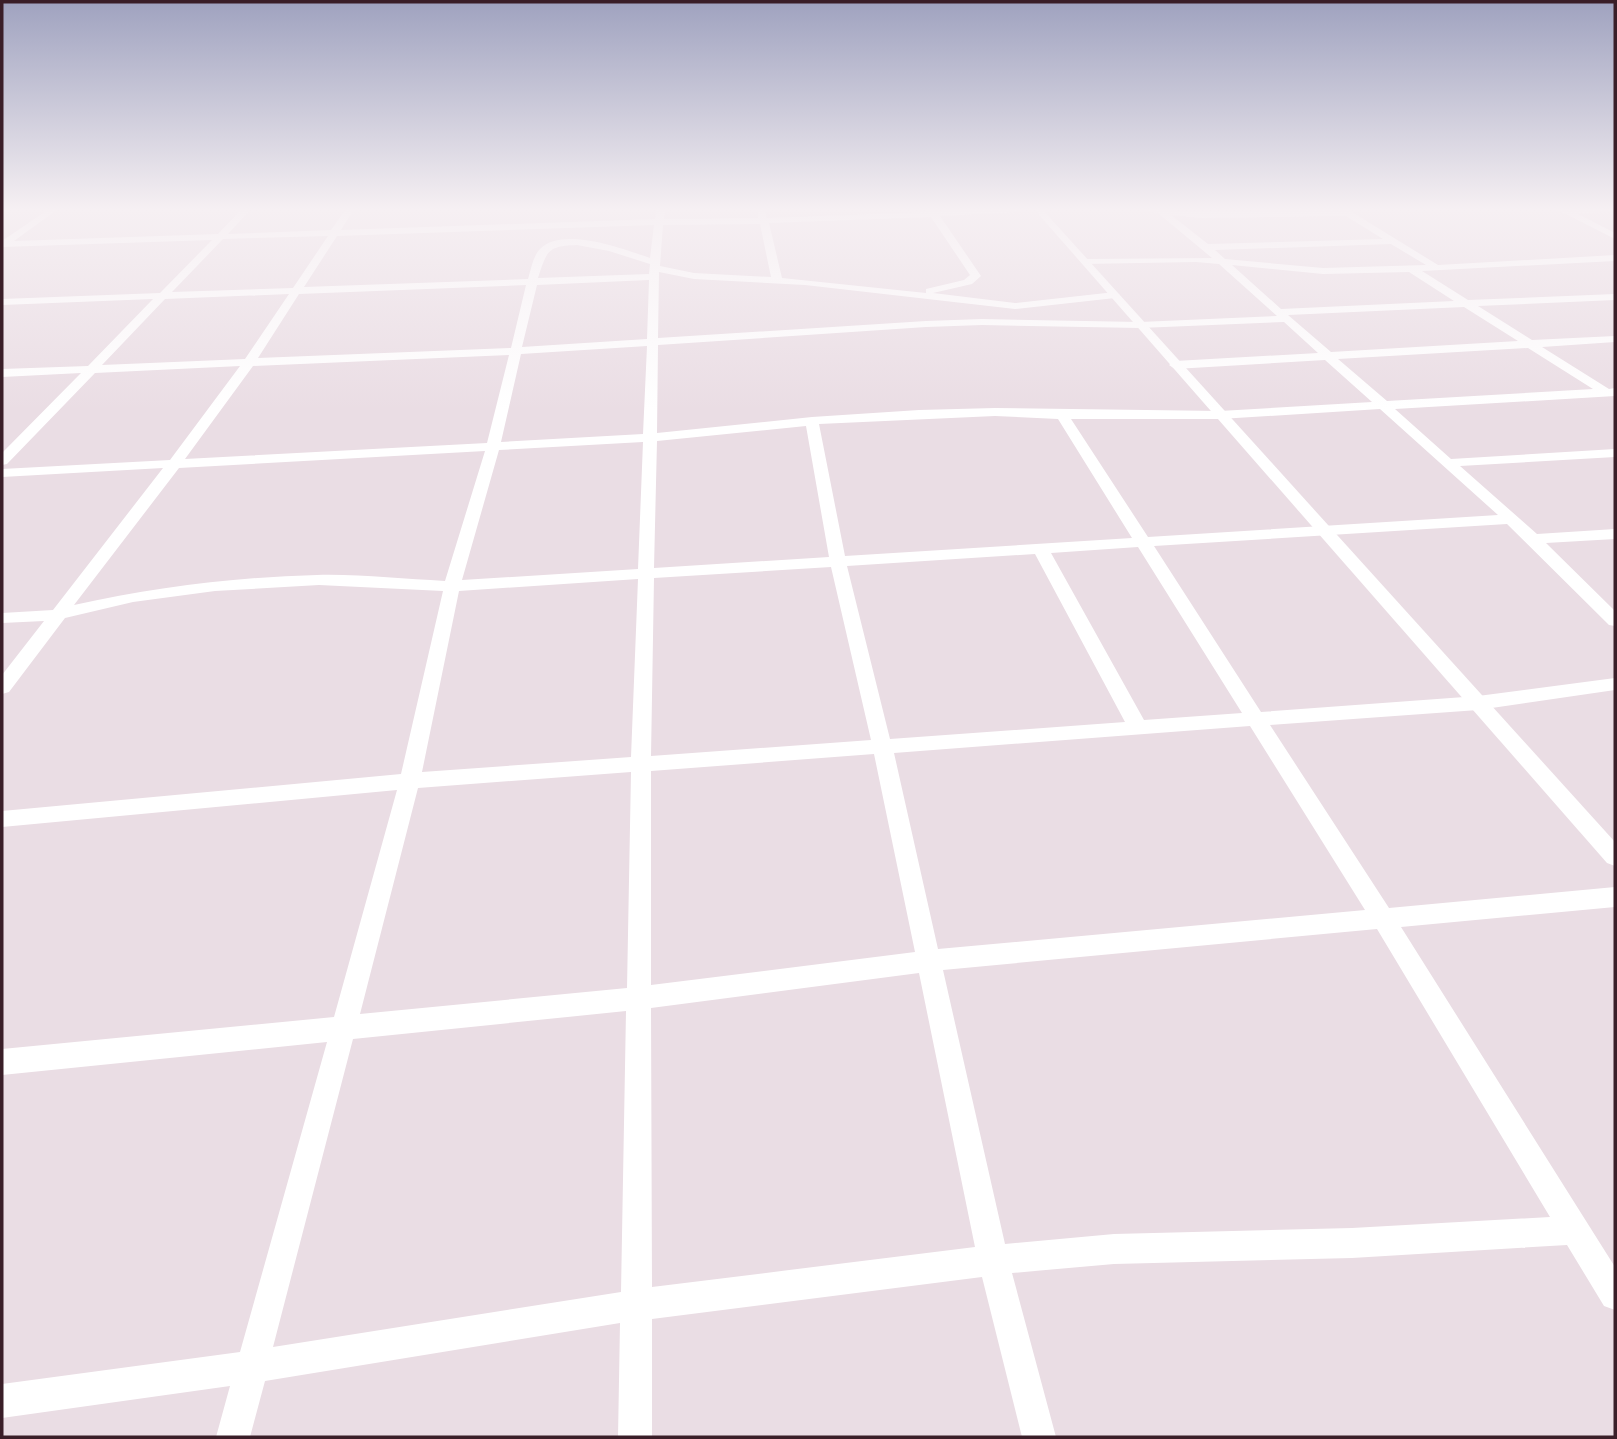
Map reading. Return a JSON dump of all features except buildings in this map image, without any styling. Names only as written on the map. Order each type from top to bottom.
[{"type":"street","points":[[2,461],[180,276]]},
{"type":"street","points":[[2,688],[175,463],[250,361],[305,276]]},
{"type":"street","points":[[233,1437],[410,782],[452,586],[493,447],[533,276]]},
{"type":"street","points":[[2,302],[531,282],[587,276]]},
{"type":"street","points":[[635,1437],[641,764],[656,276]]},
{"type":"street","points":[[697,276],[776,280],[1015,306],[1115,295]]},
{"type":"street","points":[[914,294],[950,287],[975,279],[976,276]]},
{"type":"street","points":[[1098,276],[1615,857]]},
{"type":"street","points":[[1238,276],[1533,539],[1615,621]]},
{"type":"street","points":[[1422,276],[1610,392]]},
{"type":"street","points":[[2,373],[516,351],[960,323],[1140,325],[1615,297]]},
{"type":"street","points":[[1175,365],[1526,342],[1615,339]]},
{"type":"street","points":[[2,473],[651,438],[811,421],[995,412],[1062,415],[1220,415],[1610,392]]},
{"type":"street","points":[[1062,415],[1383,919],[1615,1295]]},
{"type":"street","points":[[811,421],[838,561],[882,745],[993,1260],[1039,1437]]},
{"type":"street","points":[[1448,463],[1615,453]]},
{"type":"street","points":[[2,618],[56,615],[133,597],[215,586],[319,580],[452,586],[1511,519]]},
{"type":"street","points":[[1533,539],[1615,534]]},
{"type":"street","points":[[1040,548],[1138,728]]},
{"type":"street","points":[[2,818],[410,782],[882,745],[1478,703],[1615,684]]},
{"type":"street","points":[[2,1062],[640,998],[929,961],[1615,897]]},
{"type":"street","points":[[2,1401],[250,1367],[635,1305],[993,1260],[1114,1249],[1352,1243],[1575,1230]]}]
